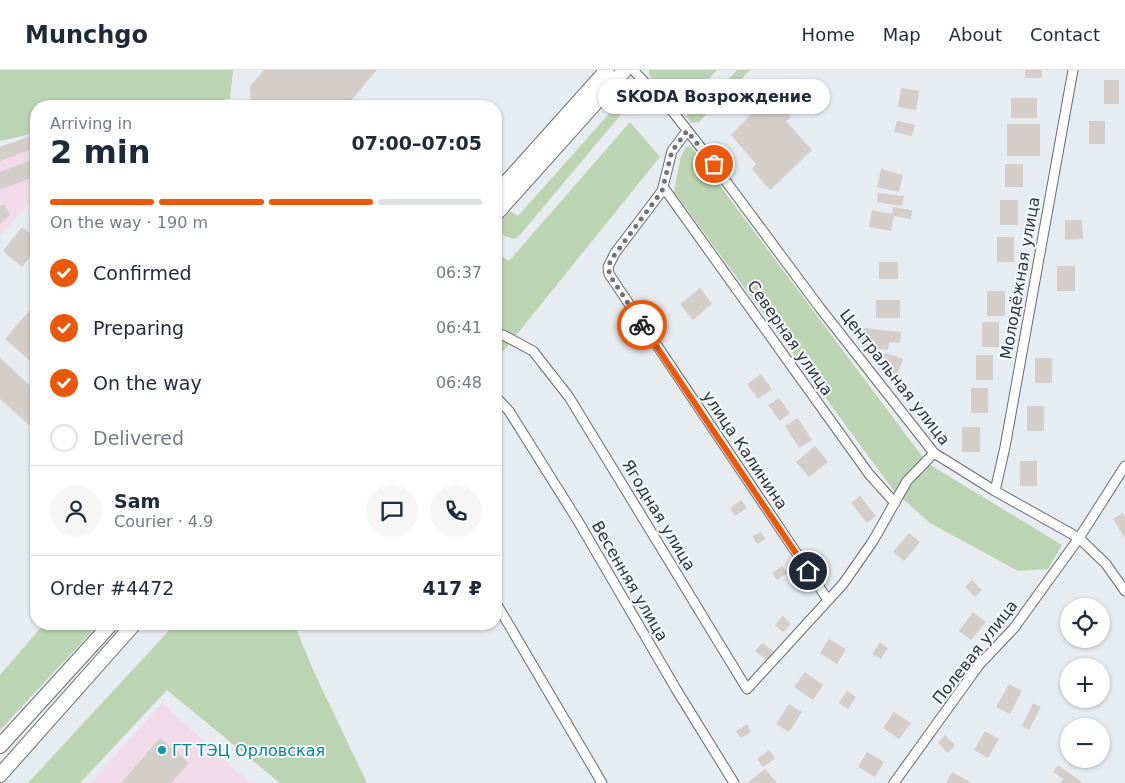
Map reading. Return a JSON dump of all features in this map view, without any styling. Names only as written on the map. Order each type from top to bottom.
[{"type":"main road","points":[[502,187],[607,70]]},
{"type":"main road","points":[[502,207],[625,70]]},
{"type":"main road","points":[[0,746],[106,630]]},
{"type":"main road","points":[[0,775],[129,630]]},
{"type":"street","name":"Центральная улица","points":[[632,70],[687,131],[820,308],[934,454],[994,491],[1079,538],[1106,564],[1125,591]]},
{"type":"street","name":"Молодёжная улица","points":[[994,491],[1005,448],[1073,70]]},
{"type":"street","points":[[663,190],[672,151],[687,131]]},
{"type":"street","name":"Северная улица","points":[[663,190],[869,474],[896,503]]},
{"type":"street","name":"улица Калинина","points":[[663,190],[615,253],[608,267],[609,274],[828,600]]},
{"type":"street","name":"Ягодная улица","points":[[502,335],[519,342],[533,351],[569,397],[747,689],[828,600]]},
{"type":"street","name":"Весенняя улица","points":[[502,403],[509,411],[578,521],[656,655],[734,783]]},
{"type":"street","points":[[828,600],[857,566],[896,503],[907,481],[934,454]]},
{"type":"street","name":"Полевая улица","points":[[894,783],[979,666],[1014,628],[1079,538],[1125,466]]},
{"type":"street","points":[[502,613],[602,783]]},
{"type":"shaded area","points":[[30,136],[30,202],[0,235],[0,147]]},
{"type":"shaded area","points":[[162,703],[250,783],[90,783]]},
{"type":"green space","points":[[0,70],[233,70],[230,98],[222,100],[30,100],[30,134],[0,141]]},
{"type":"green space","points":[[649,70],[717,70],[690,99],[675,102],[649,75]]},
{"type":"green space","points":[[737,70],[750,70],[699,122],[691,123],[686,116],[692,110],[701,112]]},
{"type":"green space","points":[[632,88],[638,94],[520,235],[514,239],[505,236],[502,233],[502,220],[510,211],[518,216]]},
{"type":"green space","points":[[630,122],[660,157],[502,353],[502,257],[509,261]]},
{"type":"green space","points":[[686,147],[691,147],[927,463],[1062,545],[1048,569],[1018,571],[930,523],[894,491],[674,192],[681,156]]},
{"type":"green space","points":[[39,630],[93,630],[0,730],[0,675]]},
{"type":"green space","points":[[169,630],[296,630],[314,672],[367,783],[280,783],[167,690],[80,783],[28,783]]},
{"type":"building","points":[[264,70],[377,70],[351,100],[251,100],[250,86]]},
{"type":"building","points":[[1025,70],[1042,70],[1042,78],[1025,78]]},
{"type":"building","points":[[1104,80],[1119,80],[1119,104],[1104,104]]},
{"type":"building","points":[[901,88],[919,91],[916,110],[898,107]]},
{"type":"building","points":[[771,94],[791,117],[786,121],[812,150],[770,190],[752,169],[756,164],[731,135]]},
{"type":"building","points":[[1011,98],[1037,98],[1037,118],[1011,118]]},
{"type":"building","points":[[897,121],[915,125],[912,136],[894,132]]},
{"type":"building","points":[[1089,121],[1105,121],[1105,144],[1089,144]]},
{"type":"building","points":[[1007,124],[1040,124],[1040,156],[1007,156]]},
{"type":"building","points":[[30,136],[30,150],[0,161],[0,147]]},
{"type":"building","points":[[30,160],[30,178],[0,190],[0,172]]},
{"type":"building","points":[[1005,164],[1023,164],[1023,187],[1005,187]]},
{"type":"building","points":[[881,169],[903,175],[899,192],[877,187]]},
{"type":"building","points":[[878,193],[904,196],[902,206],[877,202]]},
{"type":"building","points":[[1000,200],[1018,200],[1018,225],[1000,225]]},
{"type":"building","points":[[4,204],[10,215],[0,224],[0,206]]},
{"type":"building","points":[[893,207],[912,210],[911,219],[894,216],[891,231],[869,227],[872,210],[892,214]]},
{"type":"building","points":[[1065,220],[1082,220],[1083,239],[1065,240]]},
{"type":"building","points":[[22,227],[30,233],[30,257],[22,267],[3,251]]},
{"type":"building","points":[[997,237],[1014,237],[1014,262],[997,262]]},
{"type":"building","points":[[879,262],[898,262],[898,279],[879,279]]},
{"type":"building","points":[[1057,266],[1075,266],[1075,291],[1057,291]]},
{"type":"building","points":[[700,288],[712,304],[693,320],[680,304]]},
{"type":"building","points":[[987,291],[1005,291],[1005,316],[987,316]]},
{"type":"building","points":[[876,300],[900,300],[900,318],[876,318]]},
{"type":"building","points":[[30,310],[30,361],[5,339]]},
{"type":"building","points":[[982,322],[999,322],[999,347],[982,347]]},
{"type":"building","points":[[863,328],[901,332],[900,343],[889,342],[888,350],[861,347]]},
{"type":"building","points":[[885,353],[903,359],[897,376],[879,370]]},
{"type":"building","points":[[976,355],[993,355],[993,380],[976,380]]},
{"type":"building","points":[[0,358],[30,386],[30,426],[0,399]]},
{"type":"building","points":[[1035,358],[1052,358],[1052,383],[1035,383]]},
{"type":"building","points":[[761,374],[772,389],[758,399],[747,384]]},
{"type":"building","points":[[971,388],[988,388],[988,413],[971,413]]},
{"type":"building","points":[[779,398],[790,413],[780,421],[768,405]]},
{"type":"building","points":[[1027,406],[1044,406],[1044,431],[1027,431]]},
{"type":"building","points":[[798,418],[812,440],[799,448],[785,426]]},
{"type":"building","points":[[962,427],[980,427],[980,452],[962,452]]},
{"type":"building","points":[[815,446],[828,462],[809,477],[796,462]]},
{"type":"building","points":[[1020,461],[1037,461],[1037,486],[1020,486]]},
{"type":"building","points":[[860,496],[876,516],[867,523],[851,503]]},
{"type":"building","points":[[741,500],[747,508],[735,516],[730,508]]},
{"type":"building","points":[[1122,513],[1125,517],[1125,538],[1113,519]]},
{"type":"building","points":[[761,532],[765,539],[757,544],[752,536]]},
{"type":"building","points":[[909,533],[920,542],[904,561],[893,552]]},
{"type":"building","points":[[782,566],[787,573],[777,580],[772,573]]},
{"type":"building","points":[[972,580],[982,590],[975,597],[965,587]]},
{"type":"building","points":[[973,612],[986,622],[971,640],[959,631]]},
{"type":"building","points":[[783,616],[791,624],[783,632],[775,625]]},
{"type":"building","points":[[829,639],[846,649],[837,664],[820,653]]},
{"type":"building","points":[[880,642],[888,648],[881,659],[872,654]]},
{"type":"building","points":[[762,643],[775,652],[768,661],[755,651]]},
{"type":"building","points":[[805,672],[823,685],[813,700],[794,687]]},
{"type":"building","points":[[1009,684],[1022,691],[1010,714],[996,707]]},
{"type":"building","points":[[847,691],[856,697],[848,709],[839,703]]},
{"type":"building","points":[[1033,703],[1041,707],[1029,730],[1022,726]]},
{"type":"building","points":[[789,704],[802,712],[789,732],[776,724]]},
{"type":"building","points":[[894,712],[911,723],[899,739],[883,728]]},
{"type":"building","points":[[747,724],[751,732],[741,738],[736,731]]},
{"type":"building","points":[[985,731],[999,739],[988,758],[974,750]]},
{"type":"building","points":[[945,735],[955,745],[948,753],[938,743]]},
{"type":"building","name":"ГТ ТЭЦ Орловская","points":[[160,738],[189,763],[171,783],[121,783]]},
{"type":"building","points":[[769,750],[775,759],[763,767],[757,759]]},
{"type":"building","points":[[867,752],[884,762],[875,777],[858,767]]},
{"type":"building","points":[[1058,765],[1083,783],[1061,783],[1063,779],[1053,772]]},
{"type":"building","points":[[765,769],[777,783],[747,783]]},
{"type":"building","points":[[952,772],[972,783],[946,783]]},
{"type":"way so far","points":[[642,325],[609,274],[608,267],[610,261],[665,186],[672,151],[675,144],[687,131],[714,164]]},
{"type":"place","name":"SKODA Возрождение","points":[[714,164]]},
{"type":"place","name":"ГТ ТЭЦ Орловская","points":[[162,750]]},
{"type":"route","points":[[642,325],[808,571]]}]
